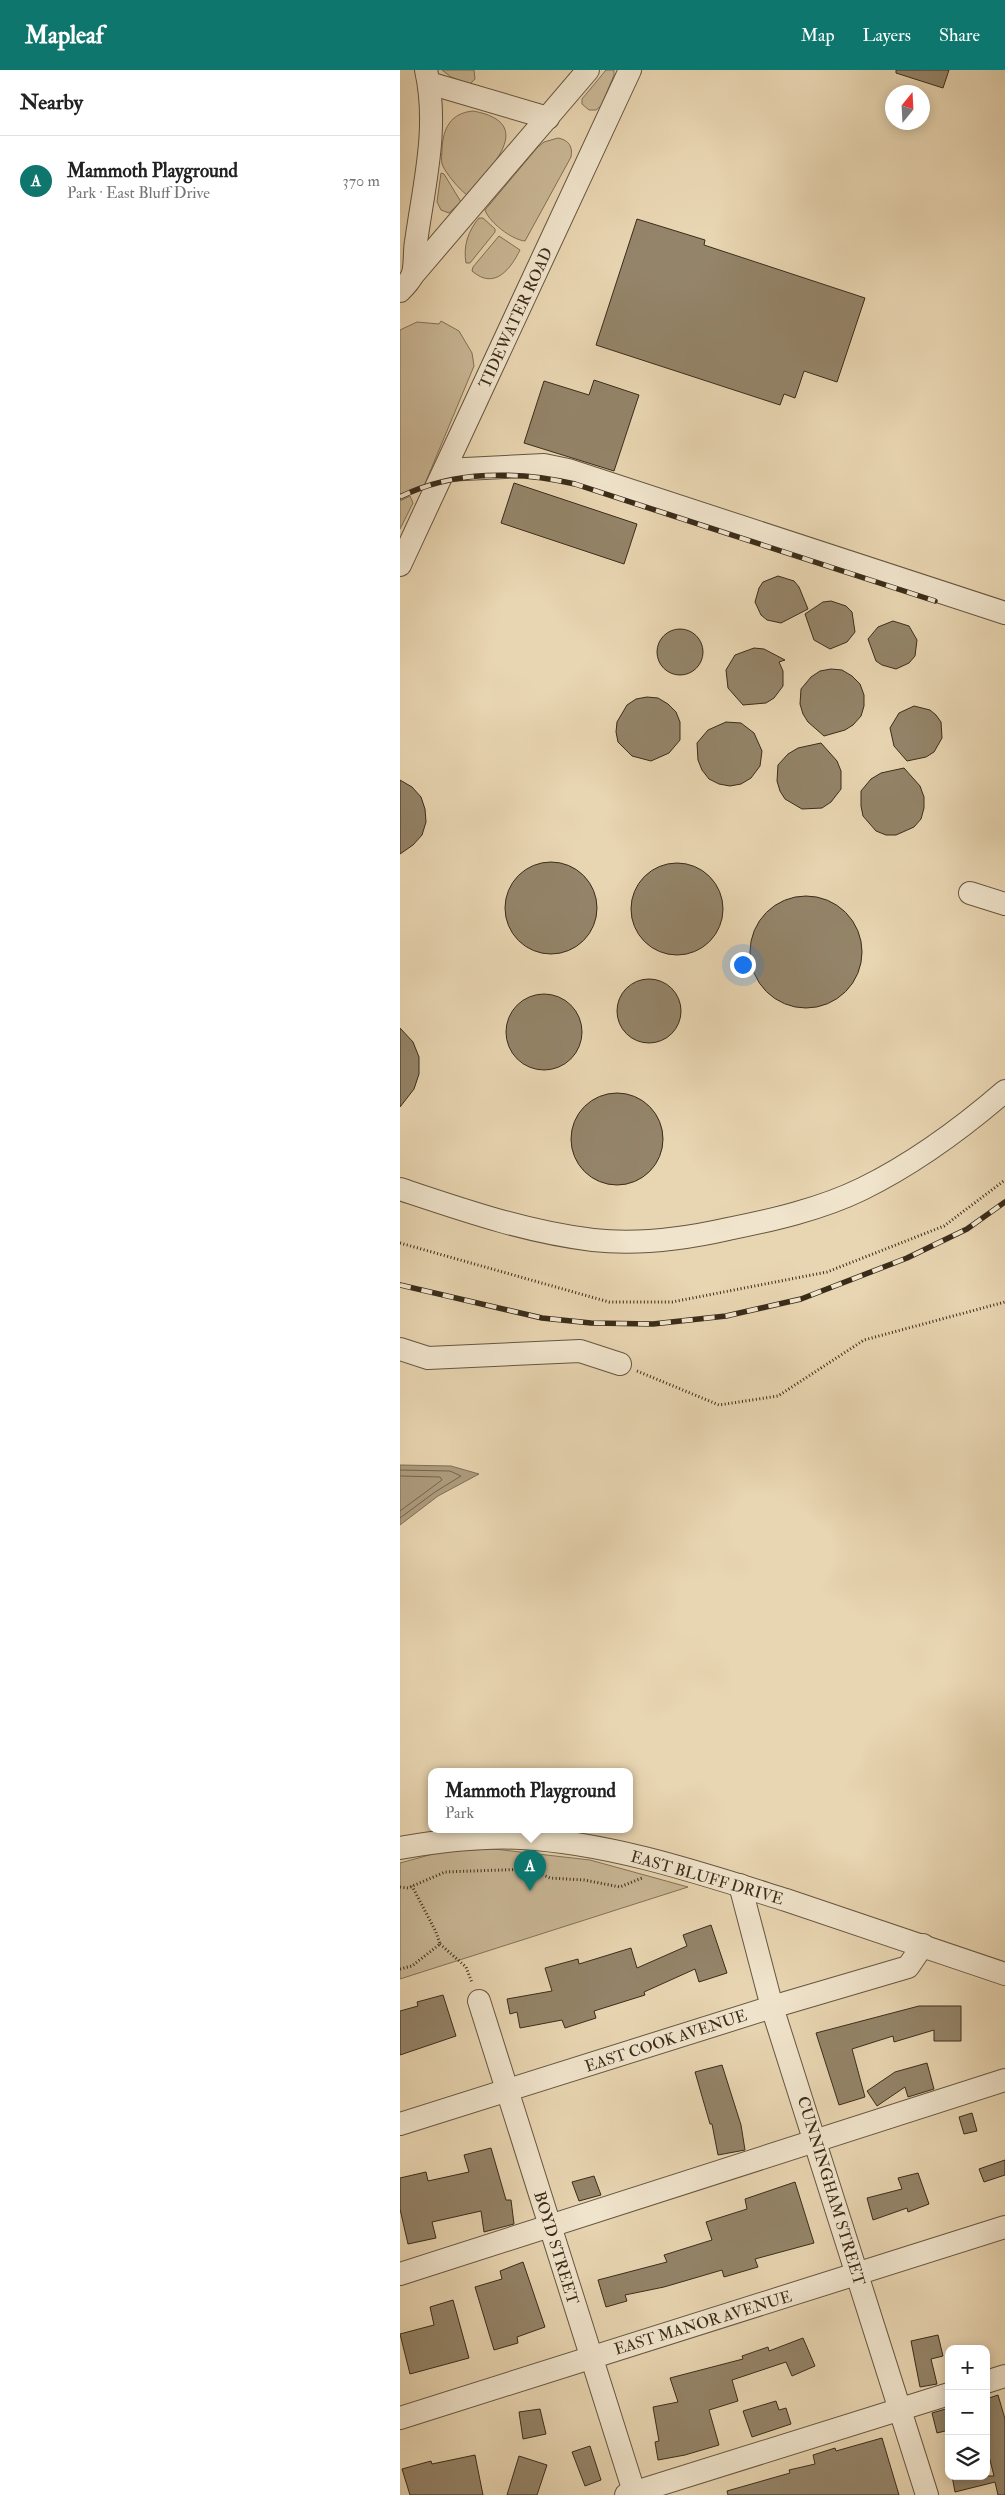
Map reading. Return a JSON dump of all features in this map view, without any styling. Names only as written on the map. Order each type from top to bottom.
[{"type":"street","points":[[406,283],[588,70]]},
{"type":"street","name":"TIDEWATER ROAD","points":[[400,565],[630,70]]},
{"type":"street","points":[[406,283],[416,242],[429,165],[432,134],[428,77],[548,118]]},
{"type":"street","points":[[445,470],[544,465],[568,470],[1005,613]]},
{"type":"street","points":[[970,893],[1005,904]]},
{"type":"street","points":[[400,1189],[484,1217],[538,1231],[594,1240],[647,1242],[704,1234],[761,1222],[811,1208],[860,1190],[900,1168],[947,1138],[1005,1091]]},
{"type":"street","points":[[400,1349],[428,1358],[580,1351],[620,1364]]},
{"type":"street","name":"EAST BLUFF DRIVE","points":[[400,1848],[477,1838],[522,1838],[612,1851],[673,1865],[923,1945],[1005,1974]]},
{"type":"street","name":"CUNNINGHAM STREET","points":[[740,1886],[772,2007],[927,2495]]},
{"type":"street","name":"EAST COOK AVENUE","points":[[400,2124],[507,2092],[772,2007],[908,1967],[923,1945]]},
{"type":"street","name":"BOYD STREET","points":[[479,2001],[631,2494]]},
{"type":"street","points":[[400,2274],[1005,2080]]},
{"type":"street","name":"EAST MANOR AVENUE","points":[[400,2418],[1005,2227]]},
{"type":"street","points":[[990,2381],[1005,2376]]},
{"type":"street","points":[[631,2494],[945,2395]]},
{"type":"path","points":[[400,1243],[609,1302],[672,1302],[827,1272],[944,1226],[1005,1180]]},
{"type":"path","points":[[620,1364],[719,1405],[778,1396],[864,1340],[1005,1302]]},
{"type":"path","points":[[400,1887],[412,1886],[445,1872],[530,1869],[550,1878],[584,1880],[620,1887],[673,1865]]},
{"type":"path","points":[[412,1886],[436,1932],[440,1944],[466,1967],[479,2001]]},
{"type":"path","points":[[400,1969],[412,1966],[440,1944]]},
{"type":"shaded area","points":[[442,70],[474,70],[475,79],[470,84],[451,77]]},
{"type":"shaded area","points":[[606,70],[614,70],[614,75],[601,106],[596,110],[589,110],[582,104],[582,99]]},
{"type":"shaded area","points":[[473,111],[493,117],[503,126],[506,136],[503,148],[496,160],[467,195],[453,181],[444,168],[442,149],[446,128],[454,118],[465,112]]},
{"type":"shaded area","points":[[558,138],[565,140],[569,145],[571,157],[525,241],[520,240],[496,225],[485,210],[537,148],[544,142]]},
{"type":"shaded area","points":[[441,173],[444,174],[461,202],[449,213],[441,210],[437,202]]},
{"type":"shaded area","points":[[479,218],[483,218],[495,229],[495,232],[470,263],[466,263],[467,239]]},
{"type":"shaded area","points":[[499,236],[520,250],[512,264],[501,275],[488,279],[480,277],[472,271],[473,267]]},
{"type":"shaded area","points":[[441,321],[459,331],[472,353],[474,366],[424,486],[400,494],[400,330],[417,322],[439,324]]},
{"type":"shaded area","points":[[410,496],[413,503],[400,529],[400,501]]},
{"type":"shaded area","points":[[494,1849],[590,1860],[688,1887],[400,1979],[400,1863],[444,1851]]},
{"type":"water","points":[[400,1465],[451,1466],[479,1474],[438,1496],[400,1525]]},
{"type":"building","points":[[896,70],[949,70],[943,88],[896,73]]},
{"type":"building","points":[[637,219],[705,240],[704,245],[865,298],[837,382],[804,371],[795,398],[784,394],[780,405],[596,345]]},
{"type":"building","points":[[594,380],[639,395],[614,471],[524,443],[544,381],[589,395]]},
{"type":"building","points":[[514,483],[637,524],[624,564],[501,523]]},
{"type":"building","points":[[778,576],[794,581],[799,587],[808,609],[781,623],[767,620],[761,615],[755,602],[763,582]]},
{"type":"building","points":[[831,601],[846,606],[852,612],[855,632],[847,642],[830,649],[814,640],[805,614],[823,602]]},
{"type":"building","points":[[893,621],[909,626],[917,640],[915,656],[909,663],[896,669],[876,661],[868,639],[878,627]]},
{"type":"building","points":[[675,629],[685,629],[697,635],[702,643],[702,661],[697,669],[689,674],[675,675],[667,672],[660,665],[657,657],[657,647],[660,639],[667,632]]},
{"type":"building","points":[[754,648],[764,649],[785,660],[779,662],[783,671],[783,686],[774,698],[766,703],[743,705],[728,688],[726,670],[735,655]]},
{"type":"building","points":[[842,670],[860,684],[864,695],[864,706],[861,716],[853,725],[845,730],[824,736],[808,722],[803,714],[800,704],[801,689],[811,677],[820,671]]},
{"type":"building","points":[[658,698],[668,704],[676,712],[680,722],[680,740],[669,753],[651,761],[632,756],[618,742],[616,732],[617,722],[627,705],[636,699]]},
{"type":"building","points":[[914,706],[930,710],[936,715],[941,722],[942,738],[934,752],[926,757],[907,761],[894,746],[890,728],[899,713]]},
{"type":"building","points":[[726,722],[741,723],[754,733],[762,751],[760,766],[751,778],[741,784],[730,786],[719,784],[709,779],[702,770],[698,760],[697,743],[708,730]]},
{"type":"building","points":[[821,743],[837,761],[841,771],[841,789],[831,802],[822,808],[802,809],[785,799],[780,791],[777,781],[778,765],[788,754],[798,748]]},
{"type":"building","points":[[904,768],[920,786],[924,797],[924,808],[921,819],[914,827],[896,835],[886,835],[876,831],[863,816],[861,791],[871,779],[881,773]]},
{"type":"building","points":[[400,780],[412,787],[421,797],[425,809],[426,822],[422,835],[413,845],[400,854]]},
{"type":"building","points":[[551,862],[569,865],[584,875],[594,890],[597,908],[594,926],[584,941],[569,951],[551,954],[533,951],[518,941],[508,926],[505,908],[508,890],[518,875],[533,865]]},
{"type":"building","points":[[677,863],[695,866],[710,876],[720,891],[723,909],[720,927],[710,942],[695,952],[677,955],[659,952],[644,942],[634,927],[631,909],[634,891],[644,876],[659,866]]},
{"type":"building","points":[[806,896],[828,900],[846,912],[858,930],[862,952],[858,974],[846,992],[828,1004],[806,1008],[784,1004],[766,992],[754,974],[750,952],[754,930],[766,912],[784,900]]},
{"type":"building","points":[[649,979],[667,984],[672,988],[676,993],[681,1011],[676,1029],[672,1034],[667,1038],[649,1043],[631,1038],[626,1034],[622,1029],[617,1011],[622,993],[626,988],[631,984]]},
{"type":"building","points":[[544,994],[559,997],[571,1005],[579,1017],[582,1032],[579,1047],[571,1059],[559,1067],[544,1070],[529,1067],[517,1059],[509,1047],[506,1032],[509,1017],[517,1005],[529,997]]},
{"type":"building","points":[[400,1028],[413,1042],[419,1057],[419,1074],[414,1089],[400,1107]]},
{"type":"building","points":[[617,1093],[635,1096],[650,1106],[660,1121],[663,1139],[660,1157],[650,1172],[635,1182],[617,1185],[599,1182],[584,1172],[574,1157],[571,1139],[574,1121],[584,1106],[599,1096]]},
{"type":"building","points":[[711,1925],[727,1973],[699,1982],[695,1969],[644,1992],[645,1995],[594,2011],[596,2018],[565,2028],[562,2020],[520,2028],[517,2012],[510,2014],[507,1999],[552,1991],[545,1968],[578,1959],[579,1964],[631,1948],[637,1968],[687,1946],[683,1935]]},
{"type":"building","points":[[443,1995],[456,2036],[400,2055],[400,2011],[418,2006],[417,2002]]},
{"type":"building","points":[[919,2006],[961,2006],[961,2041],[934,2041],[934,2030],[894,2042],[893,2036],[852,2049],[865,2097],[839,2105],[816,2033]]},
{"type":"building","points":[[927,2063],[934,2089],[908,2097],[905,2087],[877,2106],[867,2091],[895,2072]]},
{"type":"building","points":[[722,2065],[741,2125],[745,2150],[718,2155],[712,2124],[710,2124],[695,2072]]},
{"type":"building","points":[[972,2113],[977,2131],[964,2134],[959,2117]]},
{"type":"building","points":[[491,2148],[506,2200],[511,2200],[514,2224],[484,2232],[481,2211],[432,2222],[436,2238],[408,2244],[400,2209],[400,2178],[426,2172],[428,2181],[469,2172],[464,2155]]},
{"type":"building","points":[[1005,2160],[1005,2175],[984,2182],[979,2169]]},
{"type":"building","points":[[918,2173],[929,2204],[908,2212],[907,2208],[873,2220],[867,2198],[902,2189],[898,2178]]},
{"type":"building","points":[[594,2176],[601,2195],[579,2201],[572,2182]]},
{"type":"building","points":[[795,2182],[814,2243],[755,2259],[758,2267],[724,2277],[722,2270],[664,2287],[625,2295],[627,2301],[606,2307],[598,2280],[667,2262],[664,2255],[712,2240],[706,2222],[747,2209],[745,2199]]},
{"type":"building","points":[[523,2262],[545,2327],[517,2337],[518,2343],[494,2350],[475,2287],[502,2279],[500,2271]]},
{"type":"building","points":[[453,2300],[469,2358],[410,2374],[400,2334],[434,2325],[430,2307]]},
{"type":"building","points":[[938,2335],[943,2356],[931,2359],[937,2384],[920,2387],[911,2341]]},
{"type":"building","points":[[803,2338],[815,2366],[792,2376],[786,2362],[732,2380],[738,2401],[709,2410],[719,2445],[685,2455],[658,2460],[655,2442],[659,2441],[653,2407],[678,2402],[670,2378],[743,2359],[742,2356],[768,2347],[769,2351]]},
{"type":"building","points":[[998,2395],[1005,2419],[1005,2495],[998,2495],[995,2482],[955,2492],[953,2480],[990,2480],[990,2476],[994,2476],[990,2460],[990,2398]]},
{"type":"building","points":[[776,2401],[779,2410],[786,2408],[791,2424],[752,2437],[743,2411]]},
{"type":"building","points":[[540,2409],[546,2434],[523,2439],[519,2412]]},
{"type":"building","points":[[945,2409],[945,2431],[937,2433],[932,2413]]},
{"type":"building","points":[[882,2438],[899,2495],[728,2495],[727,2491],[790,2473],[789,2470],[815,2464],[813,2455],[835,2448],[836,2451]]},
{"type":"building","points":[[590,2446],[601,2480],[585,2486],[572,2452]]},
{"type":"building","points":[[475,2455],[483,2495],[410,2495],[402,2469],[431,2461],[432,2464]]},
{"type":"building","points":[[519,2456],[547,2465],[537,2495],[507,2495]]},
{"type":"railway","points":[[400,497],[442,482],[486,476],[509,475],[575,484],[935,601]]},
{"type":"railway","points":[[400,1285],[542,1318],[591,1323],[653,1324],[726,1316],[801,1299],[907,1258],[967,1229],[1005,1202]]},
{"type":"place","name":"Mammoth Playground","points":[[530,1891]]}]
